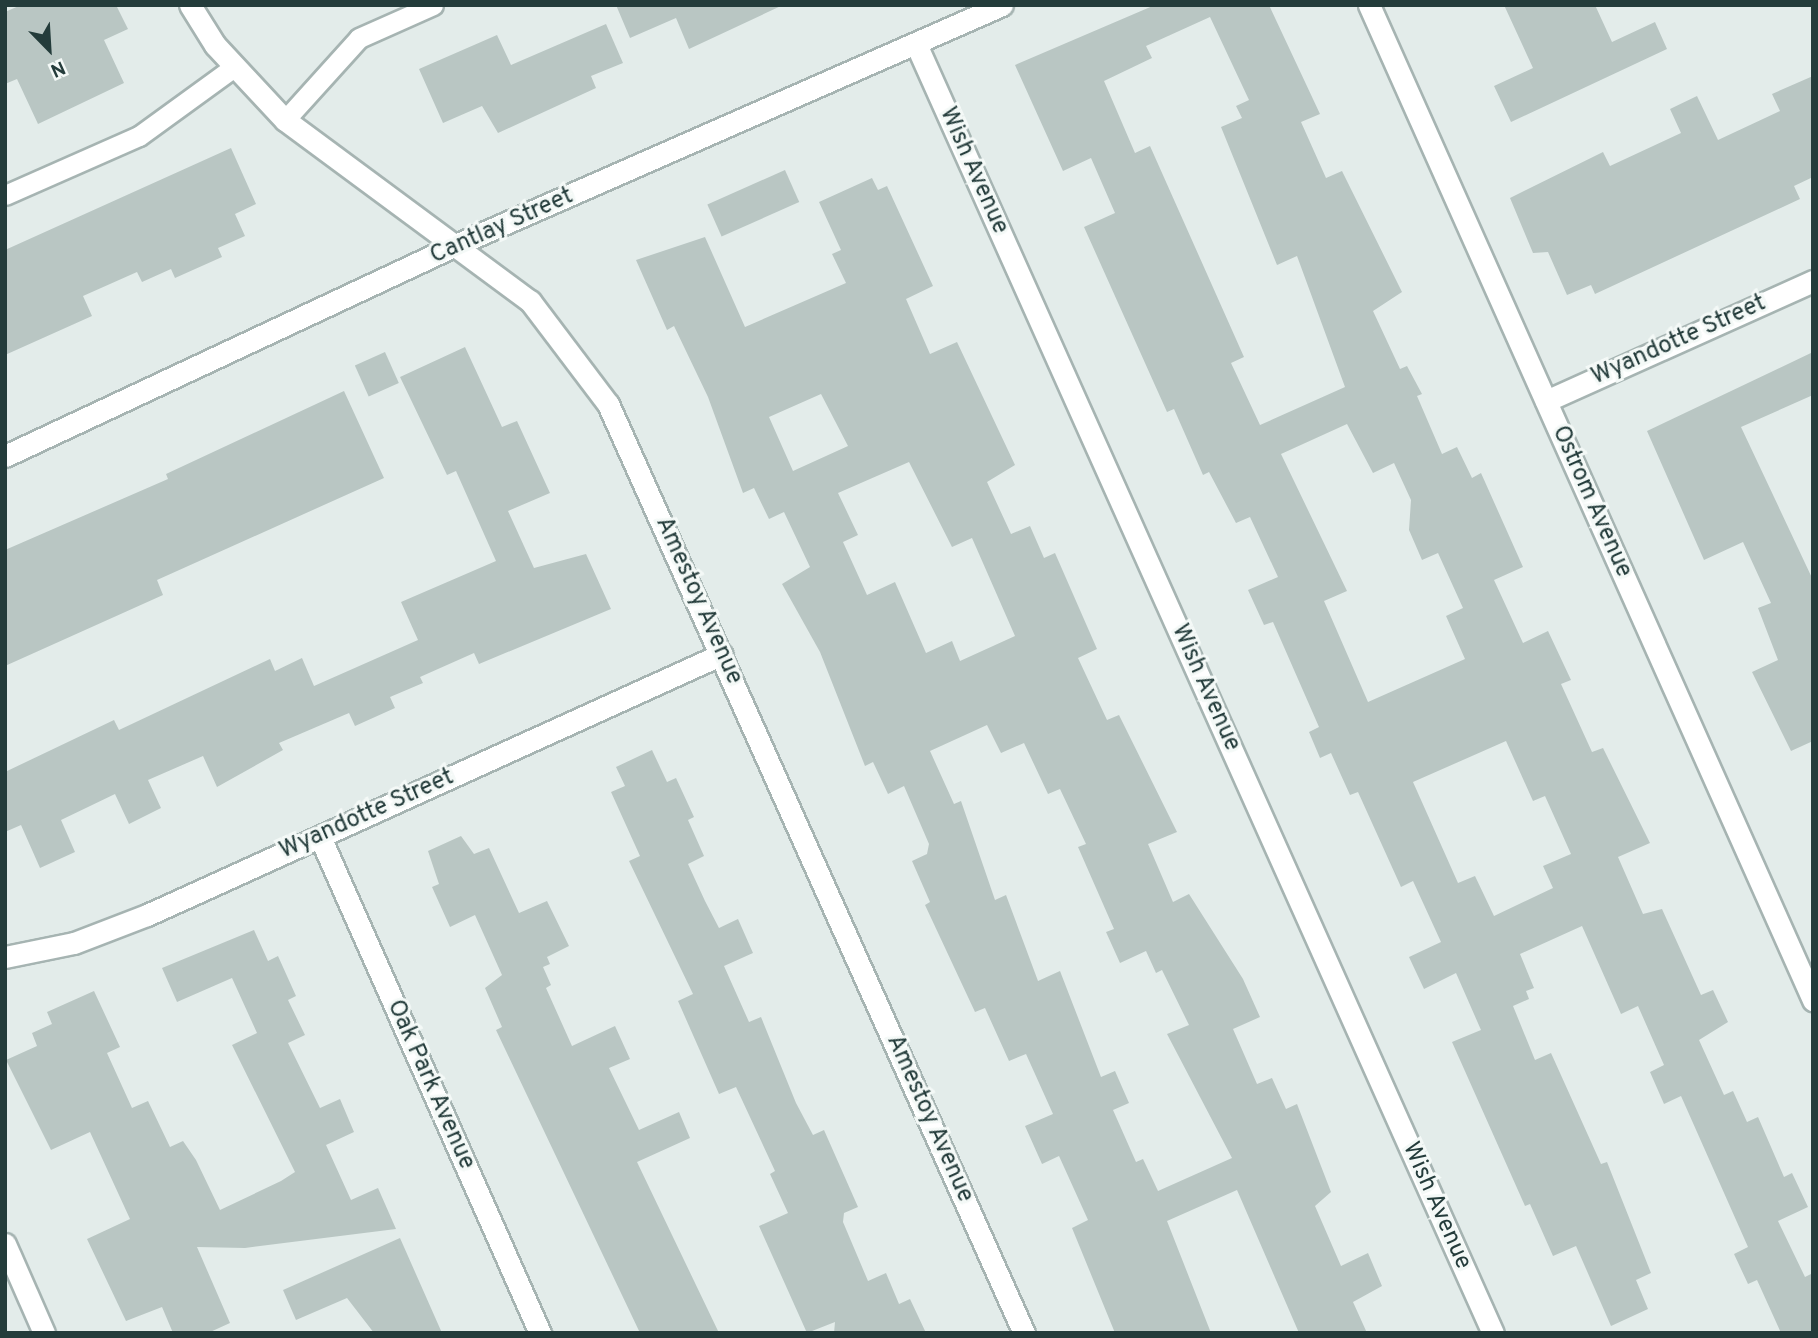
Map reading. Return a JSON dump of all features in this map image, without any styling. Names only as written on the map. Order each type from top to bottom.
[{"type":"street","name":"Amestoy Avenue","points":[[190,5],[234,67],[285,120],[458,244],[530,302],[608,404],[1024,1333]]},
{"type":"street","name":"Cantlay Street","points":[[5,456],[458,244],[1002,5]]},
{"type":"street","name":"Ostrom Avenue","points":[[1368,5],[1813,1000]]},
{"type":"street","name":"Wish Avenue","points":[[916,44],[1493,1333]]},
{"type":"street","name":"Wyandotte Street","points":[[1546,401],[1813,281]]},
{"type":"street","name":"Wyandotte Street","points":[[5,957],[74,943],[147,915],[722,654]]},
{"type":"street","name":"Oak Park Avenue","points":[[320,837],[540,1333]]},
{"type":"street","points":[[5,1244],[44,1333]]},
{"type":"lane","points":[[285,120],[359,38],[433,5]]},
{"type":"lane","points":[[5,195],[139,136],[234,67]]},
{"type":"building","points":[[21,5],[116,5],[128,29],[104,40],[124,83],[38,124],[17,79],[5,84],[5,12]]},
{"type":"building","points":[[616,5],[783,5],[689,49],[676,18],[630,38]]},
{"type":"building","points":[[1155,5],[1269,5],[1320,114],[1301,122],[1326,178],[1342,171],[1402,292],[1373,311],[1400,369],[1407,366],[1422,394],[1417,396],[1442,454],[1457,447],[1472,478],[1481,473],[1523,567],[1494,580],[1523,643],[1548,631],[1571,680],[1561,684],[1592,752],[1603,748],[1650,843],[1618,857],[1643,914],[1662,909],[1701,995],[1713,990],[1728,1022],[1699,1040],[1724,1095],[1733,1091],[1747,1122],[1758,1117],[1784,1177],[1792,1173],[1808,1207],[1778,1221],[1805,1277],[1813,1273],[1813,1333],[1781,1333],[1757,1280],[1748,1284],[1734,1254],[1748,1247],[1681,1096],[1664,1104],[1650,1072],[1664,1065],[1638,1006],[1621,1014],[1582,926],[1520,954],[1534,988],[1526,991],[1529,999],[1513,1006],[1535,1060],[1551,1053],[1601,1164],[1607,1162],[1651,1273],[1636,1280],[1648,1309],[1611,1326],[1576,1246],[1553,1256],[1530,1204],[1525,1206],[1452,1042],[1481,1030],[1456,973],[1424,989],[1409,957],[1441,942],[1413,881],[1401,887],[1358,792],[1350,795],[1331,753],[1320,758],[1309,732],[1319,727],[1273,622],[1264,625],[1248,590],[1278,577],[1250,517],[1236,523],[1209,472],[1203,475],[1174,409],[1167,412],[1084,227],[1115,213],[1091,158],[1063,171],[1015,65]],"holes":[[[1210,17],[1249,100],[1236,106],[1242,118],[1221,127],[1277,265],[1297,256],[1345,387],[1260,425],[1231,363],[1244,357],[1150,146],[1135,153],[1104,81],[1152,58],[1146,46]],[[1347,424],[1373,473],[1394,463],[1411,500],[1409,530],[1422,560],[1438,553],[1463,608],[1446,616],[1465,659],[1368,702],[1324,601],[1347,591],[1281,454]],[[1506,741],[1533,801],[1545,796],[1571,854],[1543,866],[1553,888],[1494,916],[1475,876],[1458,883],[1413,782]]]},
{"type":"building","points":[[1504,5],[1595,5],[1612,42],[1655,22],[1667,49],[1511,122],[1494,86],[1533,68]]},
{"type":"building","points":[[606,24],[623,63],[591,76],[596,88],[498,133],[482,106],[443,123],[419,69],[497,35],[511,65]]},
{"type":"building","points":[[1813,76],[1813,177],[1794,186],[1800,199],[1595,294],[1591,285],[1567,295],[1548,252],[1533,253],[1510,198],[1603,152],[1610,166],[1681,133],[1670,109],[1697,96],[1718,140],[1780,111],[1772,94]]},
{"type":"building","points":[[231,148],[256,204],[235,214],[245,236],[218,248],[222,257],[175,278],[171,269],[142,282],[137,272],[83,296],[92,316],[5,355],[5,250]]},
{"type":"building","points":[[785,170],[799,202],[722,237],[707,205]]},
{"type":"building","points":[[872,178],[878,190],[887,186],[933,286],[906,299],[930,354],[957,342],[1015,465],[987,482],[1011,534],[1030,526],[1044,558],[1055,553],[1097,649],[1078,658],[1107,720],[1119,715],[1177,832],[1148,844],[1173,902],[1189,894],[1243,979],[1260,1017],[1233,1029],[1257,1084],[1272,1078],[1286,1109],[1297,1104],[1331,1192],[1315,1206],[1341,1266],[1368,1253],[1382,1286],[1353,1302],[1367,1333],[1299,1333],[1237,1190],[1167,1221],[1211,1333],[1115,1333],[1072,1228],[1088,1220],[1059,1156],[1042,1164],[1025,1126],[1053,1114],[1026,1054],[1009,1061],[985,1008],[975,1012],[925,905],[930,902],[912,861],[927,854],[929,844],[904,786],[888,794],[873,762],[865,766],[820,652],[782,584],[810,567],[784,512],[769,519],[754,488],[743,493],[708,397],[674,326],[667,330],[636,260],[705,237],[745,327],[846,283],[832,254],[841,250],[819,202]],"holes":[[[821,394],[848,446],[793,471],[769,417]],[[909,462],[952,547],[972,538],[1015,636],[960,661],[952,641],[926,653],[895,582],[867,595],[843,542],[858,535],[838,493]],[[987,725],[1001,753],[1024,743],[1048,794],[1060,789],[1086,844],[1078,847],[1114,929],[1106,932],[1120,963],[1146,951],[1156,973],[1162,970],[1189,1025],[1167,1034],[1232,1158],[1158,1191],[1143,1159],[1136,1162],[1113,1110],[1129,1103],[1115,1071],[1101,1077],[1060,971],[1038,981],[1006,895],[995,900],[961,801],[954,804],[930,751]]]},
{"type":"building","points":[[465,347],[502,427],[517,421],[550,493],[508,511],[534,568],[586,554],[611,609],[479,664],[474,653],[420,677],[423,683],[390,697],[395,708],[355,726],[349,713],[279,743],[283,750],[217,787],[203,756],[148,780],[161,808],[129,824],[115,794],[61,820],[75,852],[40,868],[21,825],[5,832],[5,772],[114,720],[119,730],[270,659],[275,671],[302,658],[314,686],[418,640],[401,602],[496,561],[456,471],[447,475],[400,377]]},
{"type":"building","points":[[385,352],[399,383],[369,396],[355,365]]},
{"type":"building","points":[[1813,352],[1813,395],[1741,427],[1813,580],[1813,741],[1791,751],[1752,672],[1778,660],[1758,608],[1771,603],[1743,542],[1704,560],[1647,431]]},
{"type":"building","points":[[344,391],[384,478],[157,580],[163,595],[5,666],[5,550],[168,479],[166,474]]},
{"type":"building","points":[[652,750],[667,782],[676,778],[694,817],[688,820],[704,856],[688,864],[705,901],[719,928],[738,919],[753,953],[724,966],[749,1022],[761,1017],[796,1103],[813,1135],[824,1130],[858,1207],[844,1213],[843,1222],[868,1281],[886,1273],[899,1304],[910,1299],[926,1333],[834,1333],[835,1322],[807,1333],[759,1226],[788,1213],[770,1174],[775,1171],[736,1087],[719,1094],[678,1001],[693,994],[629,861],[640,856],[611,792],[625,786],[616,767]]},
{"type":"building","points":[[461,836],[474,854],[489,848],[519,913],[547,901],[569,946],[547,957],[550,964],[543,967],[551,985],[546,988],[572,1046],[615,1026],[630,1059],[609,1068],[639,1130],[679,1112],[690,1138],[637,1162],[719,1333],[640,1333],[496,1030],[502,1027],[485,988],[502,975],[475,915],[450,927],[432,887],[439,884],[428,851]]},
{"type":"building","points":[[254,930],[268,961],[278,956],[296,996],[288,1000],[305,1035],[288,1043],[320,1108],[340,1099],[354,1132],[326,1145],[351,1200],[378,1188],[396,1229],[245,1248],[197,1247],[230,1323],[208,1333],[173,1333],[162,1307],[126,1321],[87,1239],[130,1219],[90,1132],[51,1150],[6,1060],[37,1046],[32,1033],[52,1024],[47,1012],[94,991],[120,1047],[107,1053],[132,1108],[148,1101],[170,1147],[183,1141],[196,1160],[220,1210],[281,1181],[295,1172],[232,1045],[257,1033],[232,978],[177,1002],[162,968]]},
{"type":"building","points":[[400,1238],[442,1333],[374,1333],[347,1298],[296,1320],[283,1290]]}]
